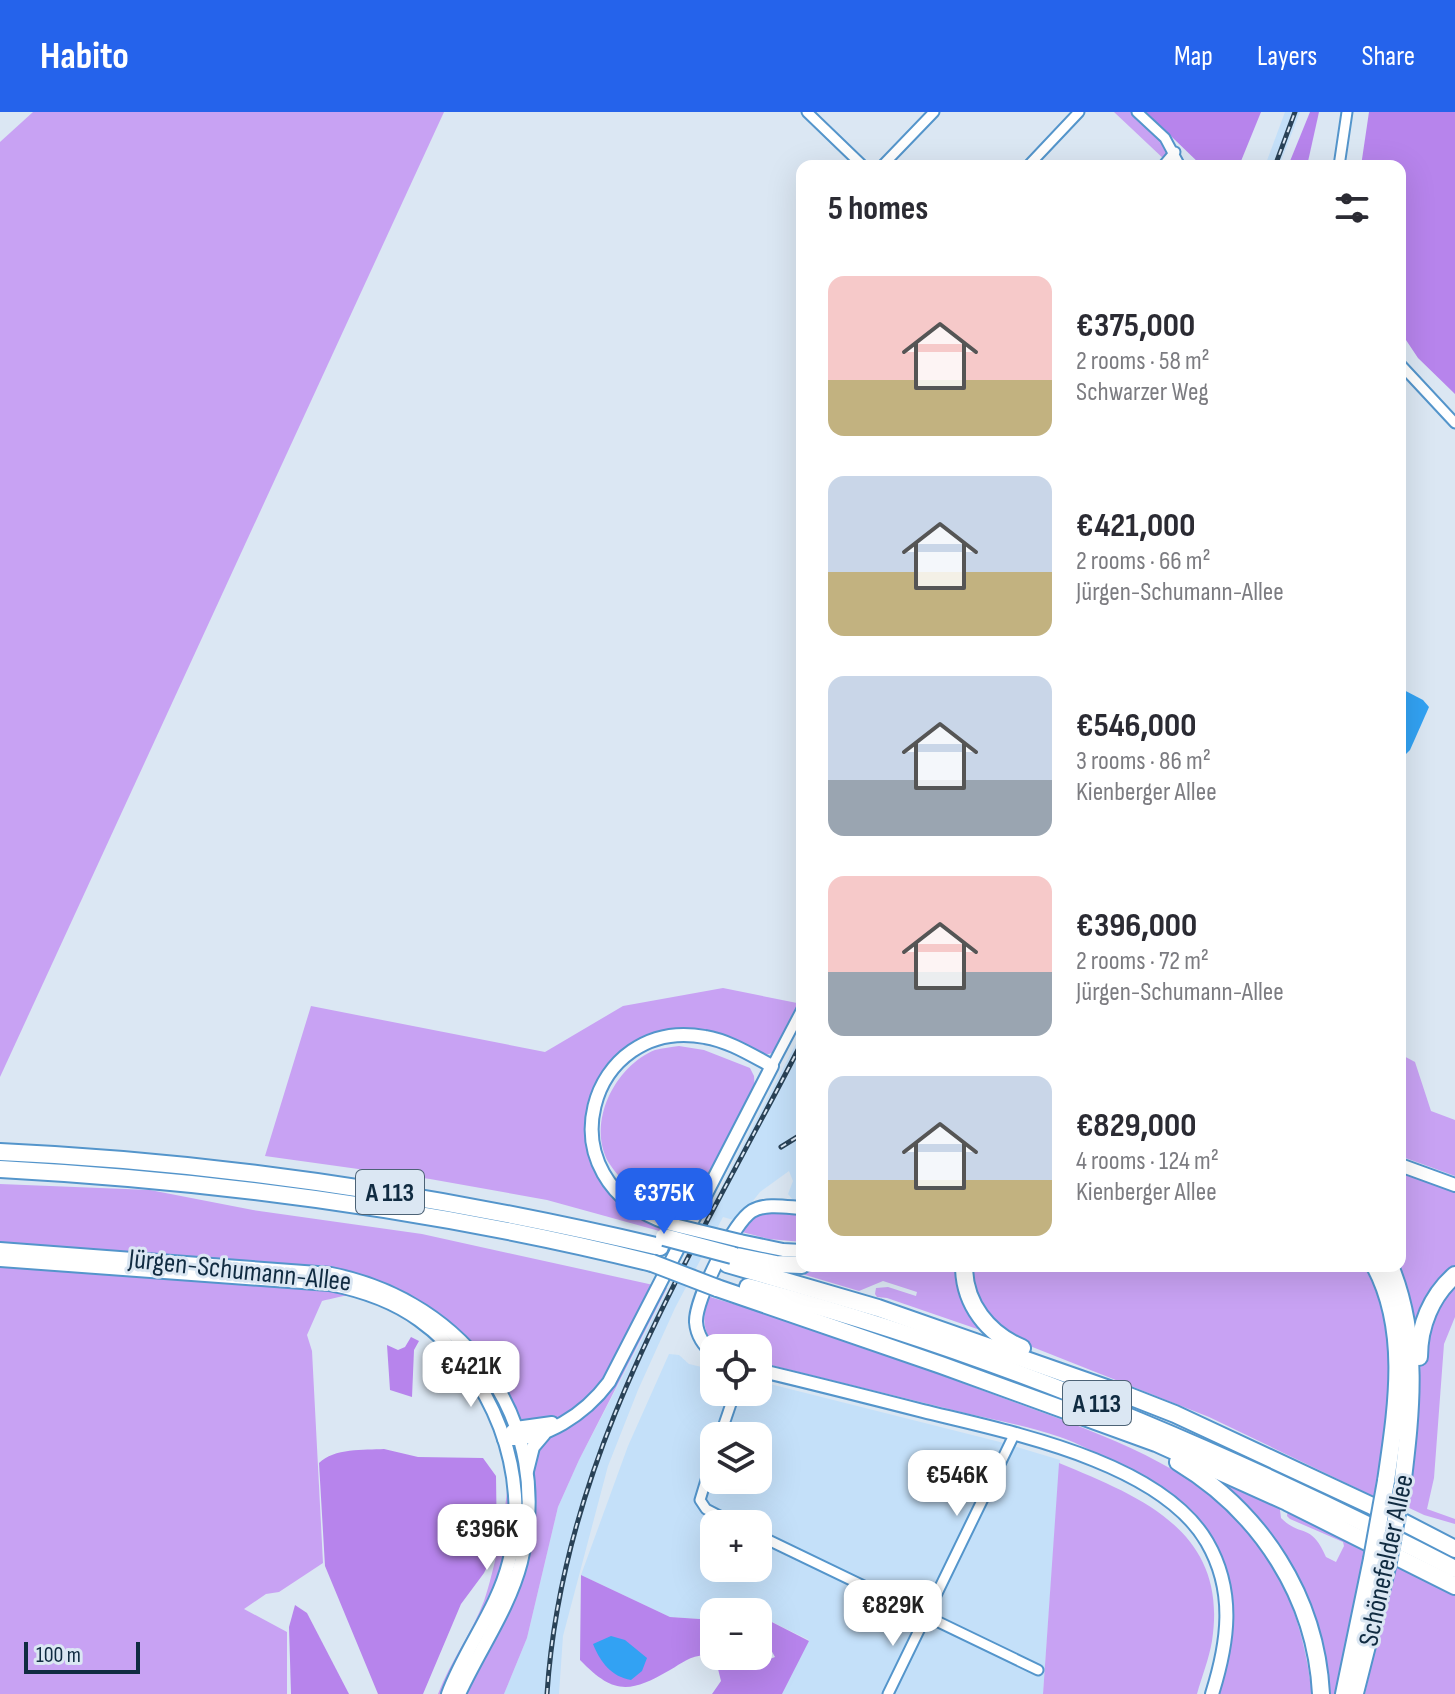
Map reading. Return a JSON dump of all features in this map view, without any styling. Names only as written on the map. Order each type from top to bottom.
[{"type":"highway","name":"A 113","points":[[0,1152],[177,1164],[323,1182],[456,1203],[600,1233],[665,1236],[810,1304],[932,1343],[1155,1426],[1366,1523],[1455,1569]]},
{"type":"highway","name":"A 113","points":[[0,1169],[148,1178],[356,1204],[477,1224],[652,1263],[727,1266],[878,1308],[1129,1396],[1175,1414],[1370,1505],[1455,1549]]},
{"type":"highway","points":[[727,1266],[796,1265]]},
{"type":"highway","points":[[727,1266],[941,1365],[1156,1443],[1238,1479],[1455,1586]]},
{"type":"highway","points":[[965,1272],[971,1301],[993,1331],[1011,1344],[1091,1375],[1129,1396]]},
{"type":"highway","points":[[1344,1694],[1380,1563],[1394,1484],[1398,1376],[1391,1314],[1378,1272]]},
{"type":"highway","points":[[1392,1272],[1405,1317],[1412,1362],[1410,1426]]},
{"type":"highway","points":[[1410,1426],[1423,1325],[1437,1294],[1455,1275]]},
{"type":"highway","points":[[1056,1408],[1166,1455],[1209,1483],[1246,1517],[1272,1548],[1302,1604],[1313,1639],[1321,1694]]},
{"type":"highway","name":"Schönefelder Allee","points":[[1394,1484],[1410,1426]]},
{"type":"highway","name":"Schönefelder Allee","points":[[1355,1694],[1382,1591],[1380,1563]]},
{"type":"highway","points":[[1362,1694],[1382,1591]]},
{"type":"street","points":[[807,112],[857,160]]},
{"type":"street","points":[[888,160],[934,112]]},
{"type":"street","points":[[1034,160],[1079,112]]},
{"type":"street","points":[[1137,112],[1165,138],[1178,160]]},
{"type":"street","points":[[1340,160],[1347,112]]},
{"type":"street","points":[[1168,160],[1175,152]]},
{"type":"street","points":[[1406,370],[1455,423]]},
{"type":"street","points":[[526,1473],[537,1439],[586,1408],[609,1382],[796,1020]]},
{"type":"street","points":[[772,1066],[706,1037],[680,1035],[654,1040],[633,1051],[606,1079],[595,1104],[592,1138],[601,1171],[610,1186],[665,1236],[727,1266],[783,1250],[796,1251]]},
{"type":"street","points":[[1406,1167],[1455,1185]]},
{"type":"street","points":[[700,1336],[698,1308],[738,1226],[753,1211],[765,1206],[796,1208]]},
{"type":"street","name":"Jürgen-Schumann-Allee","points":[[0,1249],[331,1274],[380,1287],[423,1309],[461,1341],[493,1382],[517,1434],[526,1473],[528,1518],[520,1566],[505,1607],[459,1694]]},
{"type":"street","name":"Jürgen-Schumann-Allee","points":[[0,1260],[302,1280],[351,1288],[396,1306],[435,1332],[465,1365],[482,1390],[504,1439],[516,1505],[512,1550],[493,1606],[448,1694]]},
{"type":"street","points":[[772,1373],[1015,1433],[1059,1447],[1141,1483],[1171,1501],[1197,1527],[1215,1558],[1227,1602],[1226,1642],[1212,1694]]},
{"type":"street","points":[[504,1439],[563,1422]]},
{"type":"street","points":[[517,1434],[550,1430]]},
{"type":"street","points":[[888,1694],[1015,1433]]},
{"type":"street","points":[[772,1542],[1038,1670]]},
{"type":"shaded area","points":[[33,112],[444,112],[0,1077],[0,142]]},
{"type":"shaded area","points":[[1114,112],[1134,112],[1152,128],[1166,146],[1165,160]]},
{"type":"shaded area","points":[[1146,112],[1261,112],[1241,160],[1196,160]]},
{"type":"shaded area","points":[[1285,112],[1300,112],[1281,160],[1267,160]]},
{"type":"shaded area","points":[[1310,112],[1319,112],[1308,160],[1290,160]]},
{"type":"shaded area","points":[[1369,112],[1455,112],[1455,394],[1418,358],[1406,340],[1406,160],[1362,160]]},
{"type":"shaded area","points":[[723,988],[796,1003],[796,1016],[784,1040],[769,1054],[745,1050],[705,1032],[669,1033],[636,1046],[621,1057],[598,1086],[588,1119],[589,1141],[595,1163],[612,1192],[627,1207],[665,1227],[663,1232],[547,1200],[430,1179],[265,1156],[311,1006],[545,1052],[623,1006]]},
{"type":"shaded area","points":[[796,1044],[796,1201],[788,1194],[793,1181],[789,1171],[760,1192],[737,1221],[723,1217],[675,1308],[608,1466],[563,1636],[559,1694],[504,1694],[527,1638],[558,1507],[579,1460]]},
{"type":"shaded area","points":[[679,1046],[704,1050],[750,1068],[755,1092],[689,1217],[652,1204],[625,1182],[609,1163],[601,1131],[608,1098],[628,1069],[655,1050]]},
{"type":"shaded area","points":[[1406,1057],[1415,1062],[1431,1111],[1455,1120],[1455,1176],[1406,1158]]},
{"type":"shaded area","points":[[1406,1172],[1455,1190],[1455,1270],[1415,1331],[1397,1272],[1406,1272]]},
{"type":"shaded area","points":[[0,1184],[150,1190],[253,1210],[422,1234],[667,1288],[558,1507],[527,1638],[504,1694],[438,1694],[479,1613],[497,1552],[508,1475],[497,1430],[473,1385],[441,1346],[391,1308],[354,1295],[322,1301],[307,1335],[312,1351],[323,1563],[279,1592],[266,1594],[244,1609],[287,1632],[287,1694],[0,1694]]},
{"type":"shaded area","points":[[771,1211],[796,1212],[796,1241],[742,1232],[751,1219]]},
{"type":"shaded area","points":[[792,1271],[960,1272],[986,1332],[877,1297],[876,1288],[888,1287],[916,1296],[917,1292],[883,1281],[859,1291]]},
{"type":"shaded area","points":[[969,1272],[1370,1272],[1386,1322],[1389,1351],[1387,1409],[1375,1497],[1209,1417],[1010,1338],[981,1310]]},
{"type":"shaded area","points":[[1455,1281],[1455,1317],[1444,1344],[1434,1478],[1427,1509],[1455,1519],[1455,1524],[1405,1506],[1408,1501],[1424,1328]]},
{"type":"shaded area","points":[[708,1296],[810,1326],[1062,1420],[1167,1466],[1210,1495],[1247,1530],[1277,1574],[1299,1627],[1312,1694],[1217,1694],[1227,1653],[1231,1617],[1229,1584],[1220,1555],[1204,1528],[1181,1504],[1152,1482],[1067,1439],[772,1365],[772,1334],[708,1334],[705,1310]]},
{"type":"shaded area","points":[[411,1337],[419,1341],[414,1350],[412,1397],[390,1390],[387,1345],[398,1350],[405,1347]]},
{"type":"shaded area","points":[[669,1354],[679,1355],[689,1364],[700,1367],[700,1406],[772,1406],[772,1385],[1060,1460],[1043,1694],[782,1694],[809,1640],[772,1622],[772,1598],[700,1598],[700,1619],[670,1617],[581,1575],[628,1446]]},
{"type":"shaded area","points":[[384,1449],[418,1457],[483,1458],[496,1476],[497,1546],[484,1573],[461,1604],[423,1694],[378,1694],[325,1566],[319,1463],[341,1452]]},
{"type":"shaded area","points":[[1059,1463],[1148,1505],[1173,1524],[1193,1545],[1207,1572],[1214,1603],[1212,1641],[1197,1694],[1043,1694]]},
{"type":"shaded area","points":[[1194,1464],[1279,1502],[1281,1518],[1315,1539],[1326,1557],[1336,1562],[1343,1542],[1290,1519],[1288,1509],[1367,1545],[1336,1694],[1324,1694],[1303,1597]]},
{"type":"shaded area","points":[[1402,1563],[1455,1590],[1455,1694],[1365,1694],[1390,1582],[1394,1571]]},
{"type":"shaded area","points":[[581,1575],[670,1617],[700,1619],[700,1656],[690,1658],[643,1683],[622,1687],[612,1684],[580,1660]]},
{"type":"shaded area","points":[[295,1605],[307,1613],[349,1694],[291,1694],[289,1627]]},
{"type":"shaded area","points":[[772,1622],[809,1641],[782,1694],[712,1694],[721,1681],[718,1670],[772,1670],[772,1658],[775,1657],[772,1652]]},
{"type":"water","points":[[1406,691],[1429,707],[1406,754]]},
{"type":"water","points":[[611,1636],[625,1640],[647,1658],[642,1671],[631,1680],[612,1672],[596,1651],[593,1644]]},
{"type":"railway","points":[[1277,160],[1295,112]]},
{"type":"railway","points":[[547,1694],[558,1604],[578,1519],[606,1436],[678,1277],[796,1053]]},
{"type":"railway","points":[[781,1147],[796,1138]]}]
